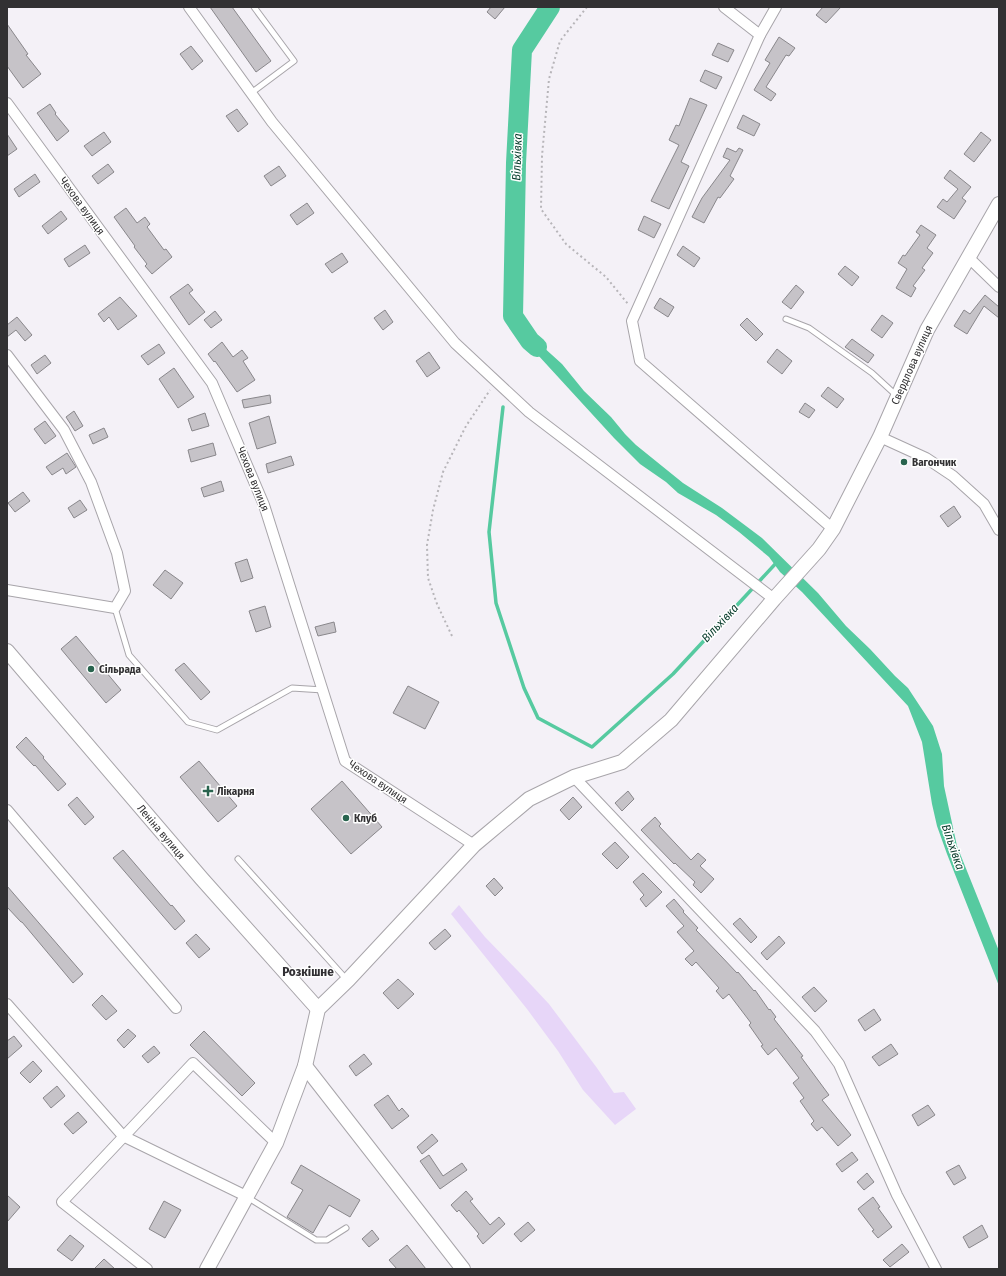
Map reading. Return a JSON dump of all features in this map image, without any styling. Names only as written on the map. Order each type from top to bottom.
[{"type":"street","points":[[189,7],[272,122],[455,343],[529,412],[779,594]]},
{"type":"street","points":[[724,7],[760,35]]},
{"type":"street","points":[[776,7],[760,35],[632,321],[640,361],[833,529]]},
{"type":"street","name":"Чехова вулиця","points":[[7,103],[212,382],[264,504],[345,761],[474,846]]},
{"type":"street","name":"Свердлова вулиця","points":[[318,1009],[348,980],[474,846],[530,799],[574,777],[622,762],[671,720],[819,549],[833,529],[880,437],[927,330],[999,204]]},
{"type":"street","points":[[968,257],[999,287]]},
{"type":"street","points":[[7,355],[64,430],[91,482],[117,553],[125,591],[115,608],[7,590]]},
{"type":"street","points":[[880,437],[926,458],[953,476],[984,504],[999,530]]},
{"type":"street","name":"Леніна вулиця","points":[[7,651],[202,879],[318,1009]]},
{"type":"street","points":[[574,777],[815,1031],[839,1064],[897,1195],[936,1269]]},
{"type":"street","points":[[7,810],[176,1008]]},
{"type":"street","points":[[7,1004],[123,1136],[246,1196]]},
{"type":"street","points":[[207,1269],[276,1143],[305,1066],[318,1009]]},
{"type":"street","points":[[147,1269],[62,1202],[193,1063],[276,1143]]},
{"type":"street","points":[[305,1066],[463,1269]]},
{"type":"lane","points":[[251,93],[294,61],[254,7]]},
{"type":"lane","points":[[786,319],[809,328],[872,373],[898,396]]},
{"type":"lane","points":[[115,608],[129,655],[188,722],[217,730],[292,688],[323,690]]},
{"type":"lane","points":[[238,859],[348,980]]},
{"type":"lane","points":[[246,1196],[316,1240],[327,1240],[346,1228]]},
{"type":"path","points":[[587,7],[560,41],[549,79],[542,156],[541,210],[566,244],[606,278],[635,312]]},
{"type":"path","points":[[452,636],[436,604],[428,578],[427,545],[433,510],[443,472],[466,426],[496,381]]},
{"type":"shaded area","points":[[459,905],[485,937],[549,1004],[614,1093],[624,1092],[636,1109],[615,1125],[583,1090],[558,1051],[527,1009],[451,914]]},
{"type":"water","points":[[523,324],[541,345],[562,364],[584,391],[611,417],[636,445],[683,483],[722,508],[762,538],[818,593],[846,626],[908,688],[933,726],[942,754],[944,786],[957,846],[999,951],[999,986],[937,826],[922,742],[908,706],[802,592],[780,572],[769,557],[716,515],[678,493],[666,482],[640,464],[614,438],[526,342],[516,328]]},
{"type":"building","points":[[210,7],[232,7],[271,61],[256,72]]},
{"type":"building","points":[[491,7],[505,7],[495,19],[487,12]]},
{"type":"building","points":[[823,7],[841,7],[826,23],[816,15]]},
{"type":"building","points":[[7,24],[28,54],[26,55],[41,74],[23,88],[7,66]]},
{"type":"building","points":[[779,37],[795,48],[789,56],[786,55],[766,87],[776,94],[771,101],[754,90],[770,63],[765,60]]},
{"type":"building","points":[[718,43],[734,50],[728,62],[712,55]]},
{"type":"building","points":[[191,46],[203,61],[192,70],[180,54]]},
{"type":"building","points":[[705,70],[722,77],[716,89],[700,81]]},
{"type":"building","points":[[690,98],[707,105],[681,162],[689,166],[669,209],[651,201],[679,145],[669,140],[676,125],[679,126]]},
{"type":"building","points":[[50,104],[56,113],[55,114],[69,131],[57,141],[37,113]]},
{"type":"building","points":[[237,109],[248,124],[238,132],[226,116]]},
{"type":"building","points":[[743,115],[760,124],[754,136],[737,128]]},
{"type":"building","points":[[104,132],[111,142],[92,156],[84,146]]},
{"type":"building","points":[[981,132],[991,140],[974,162],[964,154]]},
{"type":"building","points":[[7,134],[17,149],[7,156]]},
{"type":"building","points":[[727,148],[736,152],[739,148],[743,150],[730,176],[734,179],[720,198],[718,197],[704,223],[692,217],[702,198],[730,160],[723,157]]},
{"type":"building","points":[[108,164],[114,172],[98,184],[92,176]]},
{"type":"building","points":[[279,166],[286,176],[271,186],[264,176]]},
{"type":"building","points":[[950,170],[971,187],[962,198],[966,201],[954,219],[937,207],[943,199],[947,202],[958,189],[944,178]]},
{"type":"building","points":[[35,174],[40,182],[19,197],[14,189]]},
{"type":"building","points":[[307,203],[314,213],[297,225],[290,215]]},
{"type":"building","points":[[126,208],[137,223],[145,217],[150,224],[147,227],[164,250],[166,249],[172,257],[152,274],[145,266],[147,264],[134,247],[135,246],[114,217]]},
{"type":"building","points":[[61,211],[67,219],[48,234],[42,226]]},
{"type":"building","points":[[644,216],[661,224],[654,238],[638,230]]},
{"type":"building","points":[[921,225],[936,235],[927,248],[933,253],[922,268],[925,270],[913,286],[916,288],[911,297],[896,288],[907,269],[898,263],[920,235],[916,232]]},
{"type":"building","points":[[85,245],[90,253],[69,267],[64,259]]},
{"type":"building","points":[[683,246],[700,258],[694,267],[677,255]]},
{"type":"building","points":[[342,253],[348,262],[332,273],[325,264]]},
{"type":"building","points":[[845,266],[859,277],[852,286],[838,274]]},
{"type":"building","points":[[188,284],[193,290],[189,293],[205,312],[189,325],[170,297]]},
{"type":"building","points":[[796,285],[804,292],[791,309],[782,302]]},
{"type":"building","points":[[985,295],[999,307],[999,318],[984,306],[967,334],[954,326],[964,310],[970,314]]},
{"type":"building","points":[[120,297],[137,316],[118,330],[109,317],[104,322],[98,314]]},
{"type":"building","points":[[660,298],[674,307],[668,317],[654,308]]},
{"type":"building","points":[[385,310],[393,322],[383,330],[374,318]]},
{"type":"building","points":[[215,311],[222,320],[211,328],[204,320]]},
{"type":"building","points":[[882,315],[893,323],[882,338],[871,330]]},
{"type":"building","points":[[17,317],[32,335],[25,341],[16,330],[7,337],[7,325]]},
{"type":"building","points":[[747,318],[763,334],[756,341],[740,325]]},
{"type":"building","points":[[852,339],[874,355],[868,363],[845,347]]},
{"type":"building","points":[[222,342],[233,357],[242,350],[248,358],[243,361],[255,380],[237,392],[215,361],[214,362],[208,354]]},
{"type":"building","points":[[159,344],[165,353],[148,365],[141,356]]},
{"type":"building","points":[[777,349],[792,361],[782,374],[767,362]]},
{"type":"building","points":[[429,352],[440,368],[427,377],[416,361]]},
{"type":"building","points":[[45,355],[51,363],[37,374],[31,365]]},
{"type":"building","points":[[174,368],[194,397],[178,408],[159,379]]},
{"type":"building","points":[[828,387],[844,399],[837,408],[821,396]]},
{"type":"building","points":[[270,395],[271,403],[244,408],[242,400]]},
{"type":"building","points":[[805,403],[815,410],[809,418],[799,412]]},
{"type":"building","points":[[74,411],[83,426],[75,431],[66,417]]},
{"type":"building","points":[[205,413],[209,426],[192,431],[188,419]]},
{"type":"building","points":[[269,416],[276,443],[257,449],[249,423]]},
{"type":"building","points":[[45,421],[56,436],[45,444],[34,429]]},
{"type":"building","points":[[104,428],[108,437],[93,444],[89,435]]},
{"type":"building","points":[[213,443],[216,455],[191,462],[188,450]]},
{"type":"building","points":[[67,453],[76,467],[66,474],[63,468],[52,475],[46,467]]},
{"type":"building","points":[[291,456],[294,465],[268,473],[266,464]]},
{"type":"building","points":[[221,481],[224,491],[204,497],[201,488]]},
{"type":"building","points":[[23,492],[30,501],[15,512],[8,503]]},
{"type":"building","points":[[80,500],[87,510],[74,518],[68,508]]},
{"type":"building","points":[[954,506],[961,517],[948,527],[940,516]]},
{"type":"building","points":[[247,559],[253,578],[241,582],[235,563]]},
{"type":"building","points":[[165,570],[183,583],[171,599],[153,585]]},
{"type":"building","points":[[265,606],[271,627],[256,632],[249,611]]},
{"type":"building","points":[[334,622],[336,632],[318,636],[315,627]]},
{"type":"building","name":"Сільрада","points":[[76,636],[121,690],[106,703],[61,649]]},
{"type":"building","points":[[184,663],[210,692],[201,700],[175,670]]},
{"type":"building","points":[[408,686],[439,702],[425,729],[393,713]]},
{"type":"building","points":[[26,737],[66,784],[58,791],[35,765],[34,766],[16,747]]},
{"type":"building","name":"Лікарня","points":[[199,761],[237,806],[218,822],[180,777]]},
{"type":"building","name":"Клуб","points":[[342,781],[382,827],[351,854],[311,809]]},
{"type":"building","points":[[628,791],[634,799],[622,811],[615,803]]},
{"type":"building","points":[[77,797],[94,817],[85,825],[68,805]]},
{"type":"building","points":[[573,797],[582,807],[569,820],[560,810]]},
{"type":"building","points":[[655,817],[661,824],[659,826],[691,860],[698,853],[706,860],[700,866],[714,879],[701,893],[693,885],[695,882],[675,863],[674,864],[641,830]]},
{"type":"building","points":[[615,842],[629,857],[617,869],[602,854]]},
{"type":"building","points":[[123,850],[185,921],[175,930],[113,858]]},
{"type":"building","points":[[643,873],[662,892],[646,907],[640,899],[644,895],[633,882]]},
{"type":"building","points":[[494,878],[503,888],[495,896],[486,886]]},
{"type":"building","points":[[7,886],[83,974],[73,983],[22,922],[7,907]]},
{"type":"building","points":[[674,899],[684,911],[683,912],[698,928],[696,930],[737,973],[738,972],[754,991],[755,990],[769,1010],[770,1009],[776,1017],[774,1019],[803,1056],[801,1057],[829,1095],[822,1100],[851,1135],[838,1146],[822,1127],[817,1131],[811,1124],[814,1121],[800,1101],[804,1098],[793,1083],[799,1078],[776,1048],[768,1055],[749,1025],[751,1023],[729,994],[723,999],[716,991],[719,988],[696,962],[692,966],[685,959],[694,951],[677,932],[684,926],[666,906]]},
{"type":"building","points":[[740,918],[757,937],[751,943],[733,924]]},
{"type":"building","points":[[445,929],[451,936],[435,950],[429,943]]},
{"type":"building","points":[[196,934],[210,949],[199,958],[186,943]]},
{"type":"building","points":[[779,936],[785,943],[767,960],[761,953]]},
{"type":"building","points":[[398,979],[414,994],[398,1009],[383,993]]},
{"type":"building","points":[[814,987],[827,1001],[815,1012],[802,997]]},
{"type":"building","points":[[102,995],[117,1011],[106,1020],[92,1005]]},
{"type":"building","points":[[874,1009],[881,1020],[865,1031],[858,1020]]},
{"type":"building","points":[[128,1029],[136,1036],[124,1048],[117,1040]]},
{"type":"building","points":[[204,1031],[255,1083],[242,1096],[190,1045]]},
{"type":"building","points":[[14,1036],[22,1046],[7,1059],[7,1041]]},
{"type":"building","points":[[891,1044],[898,1054],[879,1066],[872,1057]]},
{"type":"building","points":[[154,1046],[160,1053],[148,1063],[142,1056]]},
{"type":"building","points":[[364,1054],[372,1064],[356,1076],[349,1066]]},
{"type":"building","points":[[33,1061],[42,1071],[30,1083],[20,1073]]},
{"type":"building","points":[[57,1086],[65,1096],[51,1108],[43,1098]]},
{"type":"building","points":[[388,1095],[399,1111],[402,1108],[409,1116],[392,1129],[374,1105]]},
{"type":"building","points":[[928,1105],[935,1115],[918,1126],[912,1115]]},
{"type":"building","points":[[78,1112],[87,1122],[73,1134],[64,1124]]},
{"type":"building","points":[[432,1134],[438,1141],[422,1154],[417,1147]]},
{"type":"building","points":[[852,1152],[858,1160],[842,1172],[836,1164]]},
{"type":"building","points":[[429,1155],[443,1176],[462,1163],[467,1170],[440,1189],[420,1161]]},
{"type":"building","points":[[301,1165],[360,1200],[350,1217],[329,1205],[313,1233],[287,1217],[303,1190],[291,1183]]},
{"type":"building","points":[[959,1165],[966,1178],[954,1185],[946,1172]]},
{"type":"building","points":[[867,1173],[874,1182],[864,1190],[857,1182]]},
{"type":"building","points":[[466,1191],[473,1199],[470,1201],[490,1225],[499,1217],[505,1224],[483,1244],[477,1236],[479,1234],[459,1210],[457,1212],[451,1205]]},
{"type":"building","points":[[7,1195],[20,1207],[7,1222]]},
{"type":"building","points":[[873,1197],[880,1207],[878,1208],[892,1227],[878,1238],[872,1231],[874,1230],[858,1209]]},
{"type":"building","points":[[164,1201],[181,1210],[165,1238],[149,1229]]},
{"type":"building","points":[[528,1222],[535,1230],[521,1242],[514,1234]]},
{"type":"building","points":[[982,1225],[988,1237],[969,1248],[963,1237]]},
{"type":"building","points":[[372,1230],[379,1239],[369,1247],[362,1239]]},
{"type":"building","points":[[70,1235],[84,1246],[72,1261],[57,1250]]},
{"type":"building","points":[[902,1244],[909,1252],[890,1267],[883,1260]]},
{"type":"building","points":[[407,1245],[426,1269],[397,1269],[389,1260]]},
{"type":"building","points":[[104,1259],[115,1269],[94,1269]]},
{"type":"waterway","name":"Вільхівка","points":[[537,347],[530,341],[513,316],[516,163],[522,50],[550,7]]},
{"type":"waterway","name":"Вільхівка","points":[[503,407],[489,532],[496,603],[524,688],[538,718],[592,747],[673,674],[778,561]]},
{"type":"place","name":"Вагончик","points":[[904,462]]},
{"type":"place","name":"Сільрада","points":[[91,669]]},
{"type":"place","name":"Лікарня","points":[[208,791]]},
{"type":"place","name":"Клуб","points":[[346,818]]},
{"type":"district","name":"Розкішне","points":[[308,971]]}]
